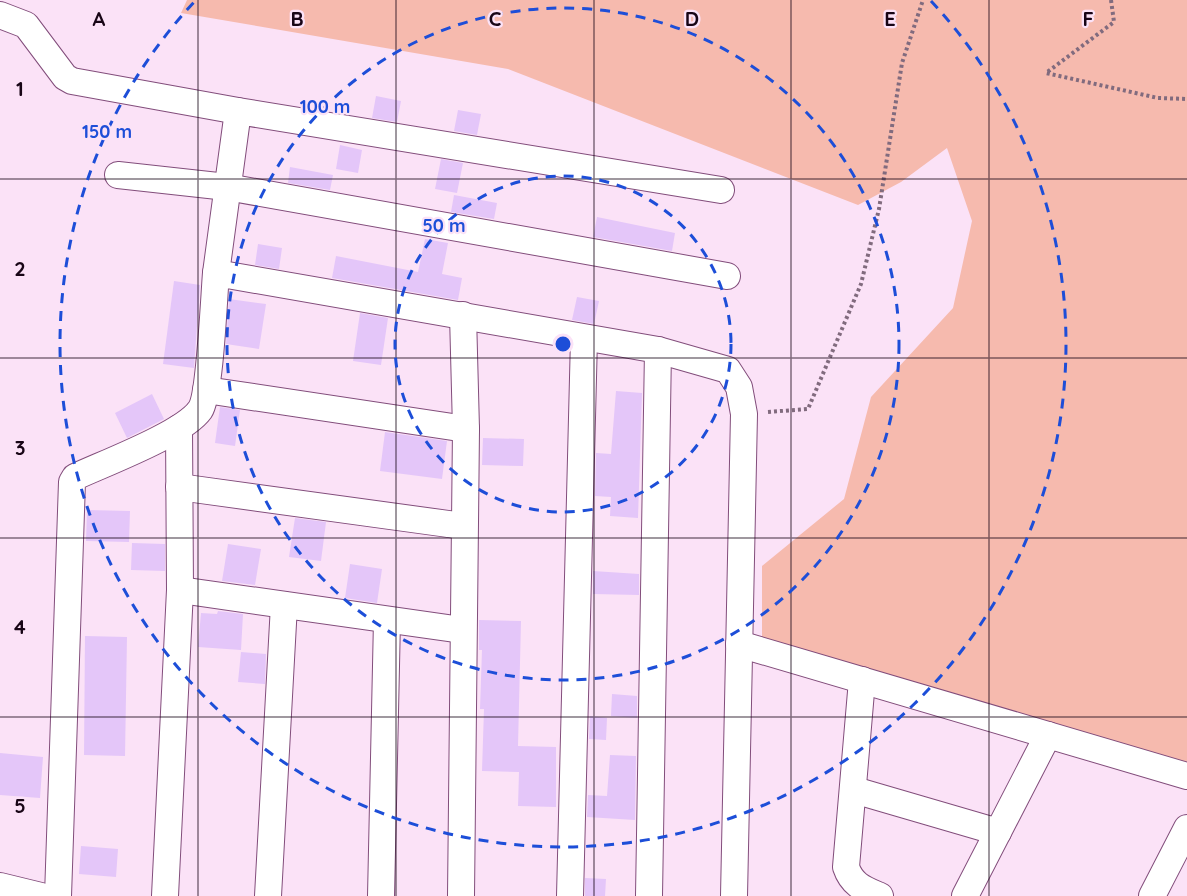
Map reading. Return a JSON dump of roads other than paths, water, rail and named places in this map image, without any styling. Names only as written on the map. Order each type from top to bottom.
[{"type":"street","points":[[0,15],[26,25],[65,77],[72,81],[238,111],[721,190]]},
{"type":"street","points":[[58,896],[72,482],[75,477],[180,428],[201,409],[206,390],[216,273],[238,111]]},
{"type":"street","points":[[118,175],[227,187],[727,276]]},
{"type":"street","points":[[216,273],[658,350],[728,370],[739,387],[744,414],[734,896]]},
{"type":"street","points":[[461,896],[463,526],[466,429],[463,315]]},
{"type":"street","points":[[570,896],[584,338]]},
{"type":"street","points":[[649,896],[658,350]]},
{"type":"street","points":[[206,390],[466,429]]},
{"type":"street","points":[[165,896],[180,590],[180,428]]},
{"type":"street","points":[[179,488],[463,526]]},
{"type":"street","points":[[180,590],[462,630]]},
{"type":"street","points":[[268,896],[284,605]]},
{"type":"street","points":[[381,896],[387,620]]},
{"type":"street","points":[[739,644],[1187,776]]},
{"type":"street","points":[[862,680],[846,867],[850,879],[861,888],[880,896]]},
{"type":"street","points":[[964,896],[1048,735]]},
{"type":"street","points":[[854,790],[998,832]]},
{"type":"street","points":[[1152,896],[1187,828]]},
{"type":"street","points":[[0,886],[41,896]]}]
